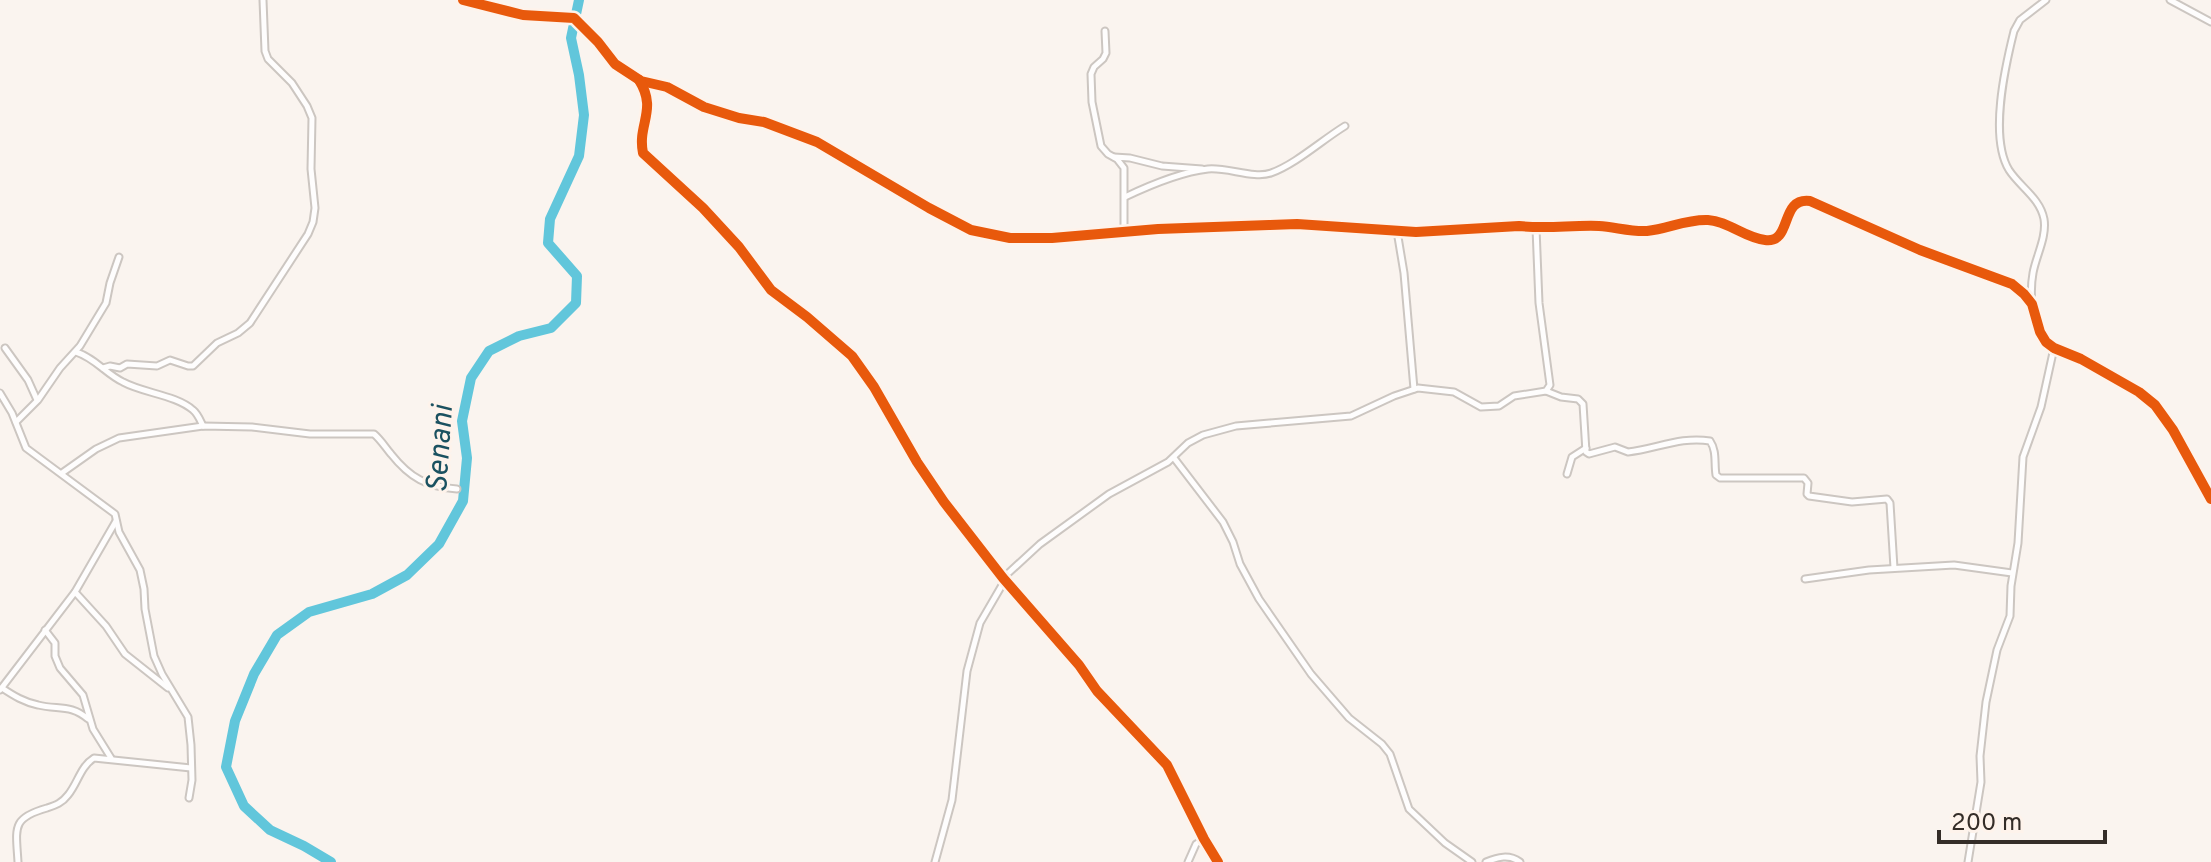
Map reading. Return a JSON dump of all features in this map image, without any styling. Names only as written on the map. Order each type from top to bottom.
[{"type":"street","points":[[103,368],[120,368],[127,364],[157,366],[170,360],[193,366],[217,343],[250,323],[308,234],[315,208],[311,169],[312,118],[292,83],[268,59],[263,0]]},
{"type":"street","points":[[463,0],[523,15],[574,18],[615,64],[639,80],[667,87],[704,107],[764,122],[817,142],[971,230],[1010,238],[1297,224],[1397,231],[1500,226],[1602,226],[1650,230],[1678,223],[1712,220],[1764,241],[1779,237],[1795,204],[1801,200],[1810,201],[1920,250],[2012,284],[2032,304]]},
{"type":"street","points":[[2046,0],[2020,20],[2014,31],[1999,117],[2003,158],[2016,180],[2036,200],[2044,217],[2045,227],[2032,275],[2032,304],[2040,332],[2054,348],[2081,359],[2139,392],[2155,405],[2173,430],[2211,499]]},
{"type":"street","points":[[2170,0],[2211,22]]},
{"type":"street","points":[[1105,31],[1106,53],[1091,71],[1092,102],[1098,139],[1108,154],[1124,168],[1124,231]]},
{"type":"street","points":[[639,80],[648,101],[643,153],[703,208],[739,247],[771,290],[852,356],[944,502],[1097,691],[1167,765],[1218,862]]},
{"type":"street","points":[[1113,157],[1122,156],[1162,166],[1272,173],[1345,126]]},
{"type":"street","points":[[1125,197],[1207,169]]},
{"type":"street","points":[[1536,228],[1539,303],[1550,385],[1546,391]]},
{"type":"street","points":[[1397,231],[1404,273],[1414,389]]},
{"type":"street","points":[[16,422],[76,352],[106,303],[119,257]]},
{"type":"street","points":[[5,348],[38,400]]},
{"type":"street","points":[[1968,862],[1981,782],[1980,756],[1986,702],[1997,650],[2010,616],[2023,457],[2041,407],[2054,348]]},
{"type":"street","points":[[76,352],[92,359],[125,384],[190,407],[203,426]]},
{"type":"street","points":[[935,862],[952,800],[967,671],[980,623],[1004,579],[1040,544],[1109,494],[1174,458],[1188,443],[1216,431],[1236,426],[1351,416],[1414,389],[1454,392],[1481,407],[1499,406],[1514,396],[1546,391],[1581,401],[1586,452],[1589,454],[1615,447],[1628,452],[1672,442],[1704,440],[1710,441],[1715,451],[1716,475],[1720,478],[1804,478],[1808,483],[1809,496],[1852,502],[1887,499],[1890,503],[1894,568]]},
{"type":"street","points":[[0,393],[26,448],[115,514],[119,532],[140,570],[154,656],[188,717],[191,735],[189,798]]},
{"type":"street","points":[[62,473],[96,449],[119,438],[203,426],[252,427],[310,434],[374,434],[393,457],[421,481],[438,488],[457,489]]},
{"type":"street","points":[[1567,474],[1572,457],[1586,448]]},
{"type":"street","points":[[1174,458],[1223,522],[1259,599],[1311,674],[1349,718],[1390,754],[1409,809],[1445,843],[1472,862]]},
{"type":"street","points":[[91,722],[73,708],[34,704],[1,689],[75,592],[117,520]]},
{"type":"street","points":[[1805,579],[1860,570],[1954,565],[2012,573]]},
{"type":"street","points":[[75,592],[106,626],[125,654],[171,690]]},
{"type":"street","points":[[45,630],[55,643],[55,656],[60,668],[83,695],[98,740],[111,758]]},
{"type":"street","points":[[18,862],[18,825],[22,818],[28,813],[58,805],[94,758],[191,768]]},
{"type":"street","points":[[1188,862],[1196,844],[1204,839]]},
{"type":"street","points":[[1486,862],[1509,857],[1520,862]]},
{"type":"waterway","name":"Senani","points":[[331,862],[270,830],[244,806],[226,767],[235,721],[254,674],[277,635],[309,612],[372,594],[407,575],[439,544],[463,501],[467,458],[462,421],[471,378],[489,351],[519,336],[551,328],[576,303],[577,276],[548,243],[550,219],[579,156],[584,115],[571,38],[579,0]]},
{"type":"cycle path","points":[[463,0],[523,15],[574,18],[615,64],[641,81],[667,87],[704,107],[764,122],[817,142],[971,230],[1010,238],[1297,224],[1416,232],[1519,226],[1599,226],[1647,231],[1708,220],[1765,240],[1779,235],[1794,206],[1810,201],[1920,250],[2012,284],[2032,304],[2046,342],[2139,392],[2155,405],[2173,430],[2211,499]]},
{"type":"cycle path","points":[[639,80],[647,100],[643,153],[703,208],[739,247],[771,290],[852,356],[944,502],[1097,691],[1167,765],[1218,862]]}]
